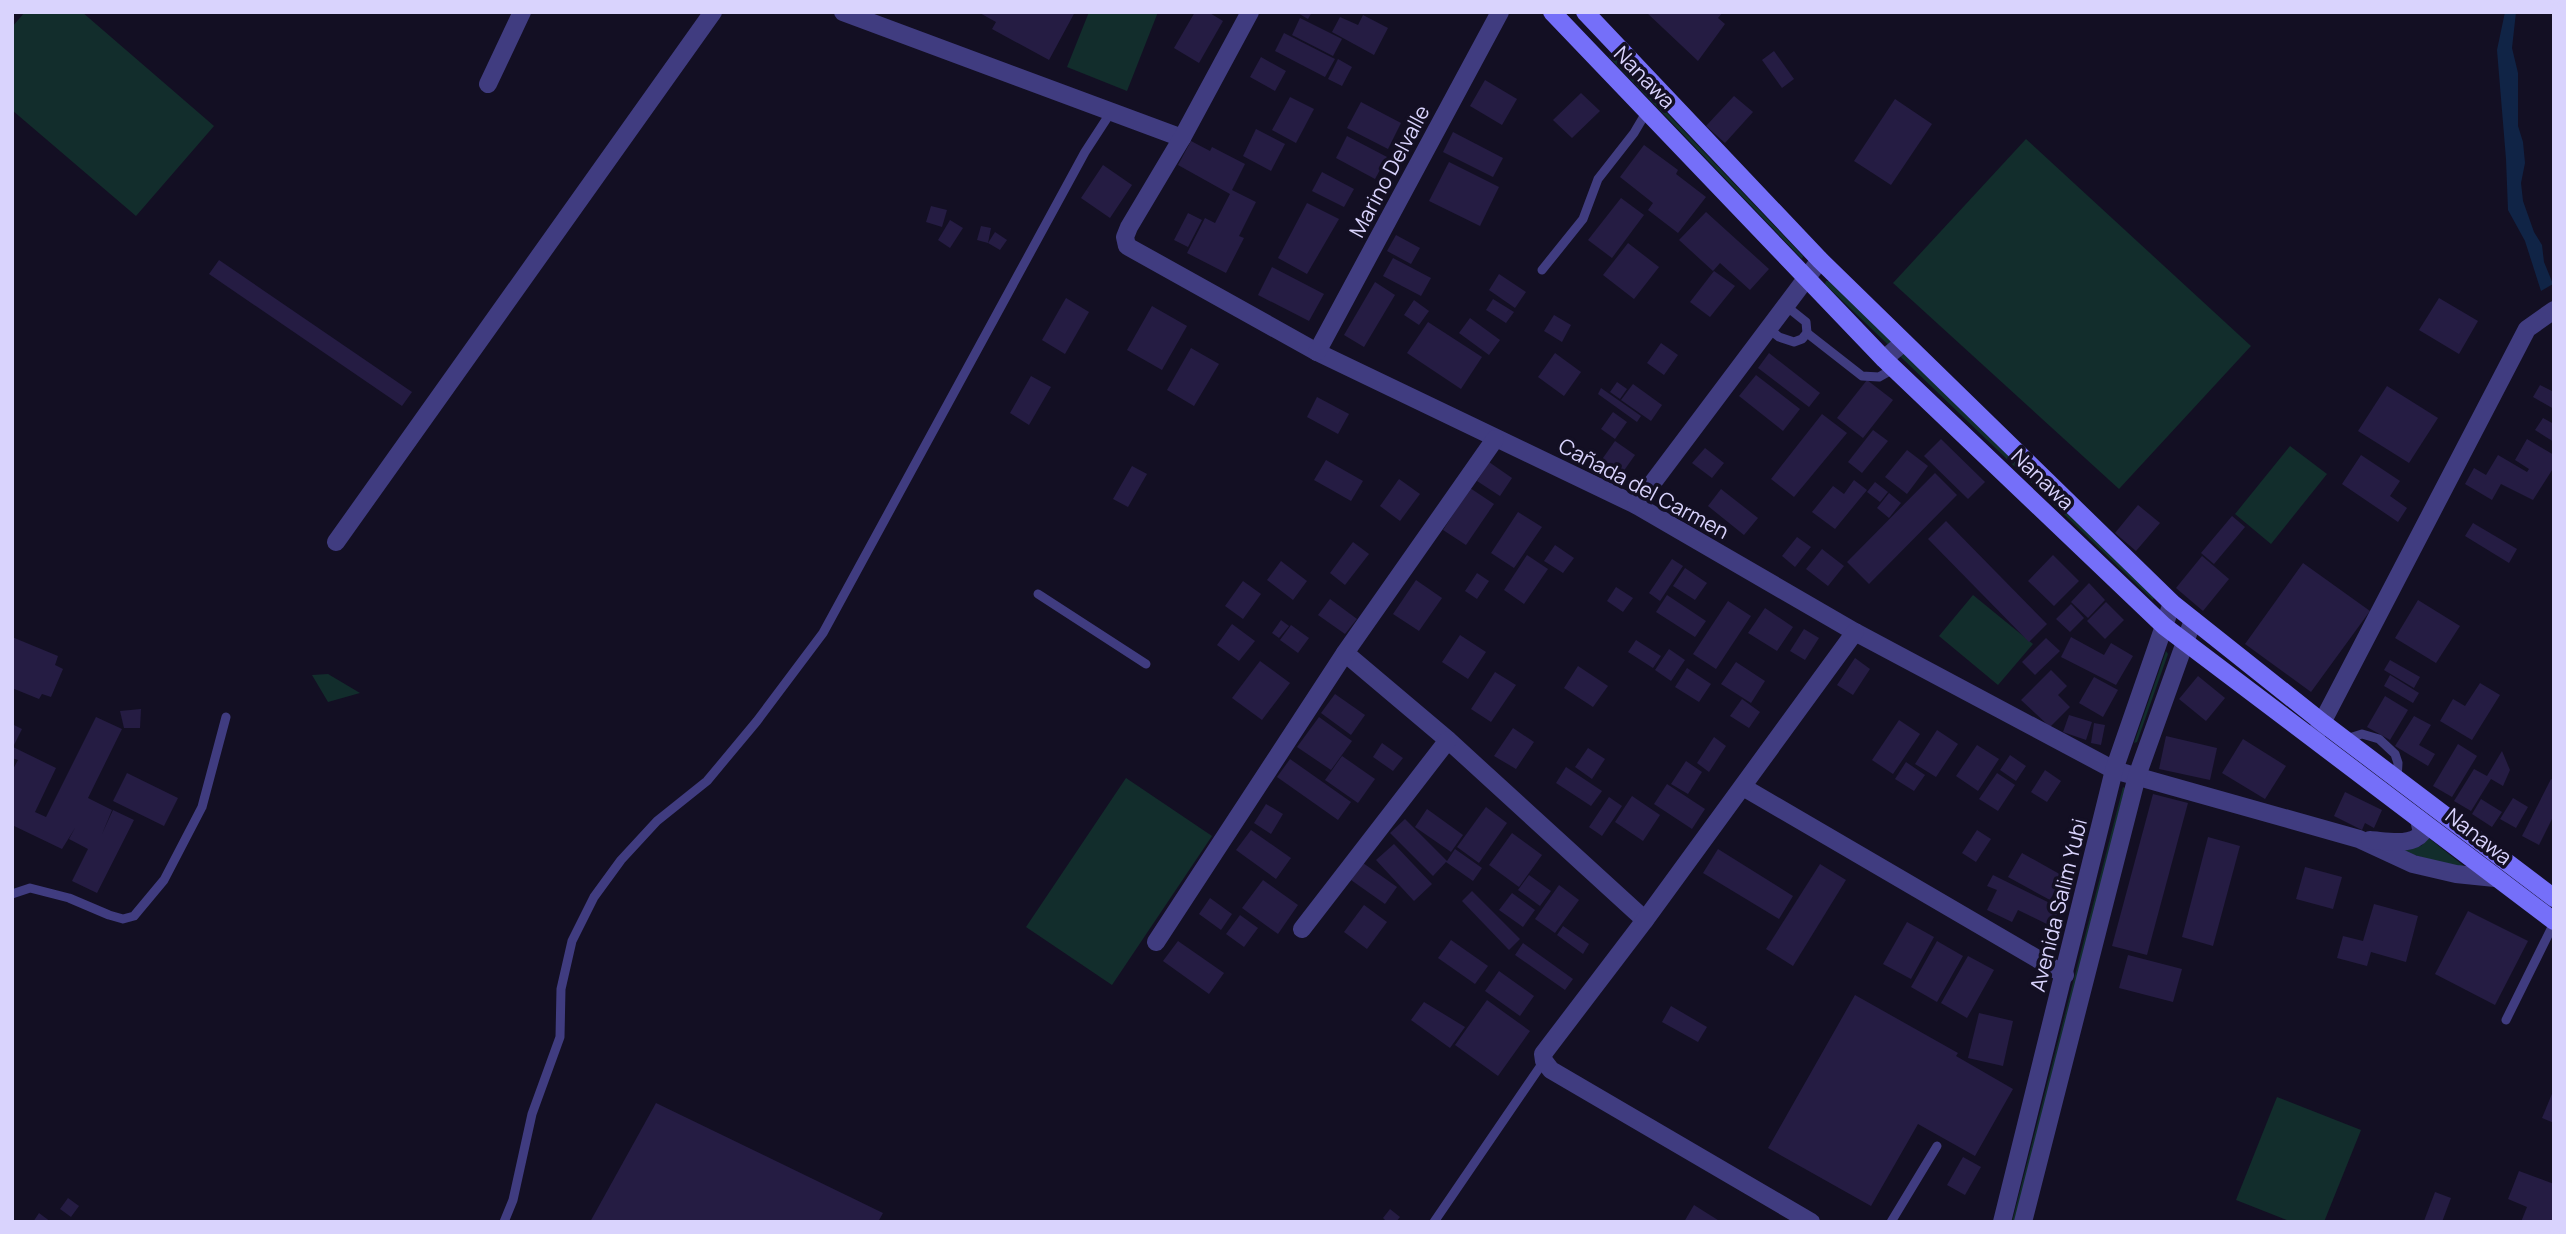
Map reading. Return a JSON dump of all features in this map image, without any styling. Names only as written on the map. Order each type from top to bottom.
[{"type":"main road","name":"Nanawa","points":[[1552,12],[1890,364],[2164,626],[2319,731],[2344,740],[2554,898]]},
{"type":"main road","name":"Nanawa","points":[[1585,12],[1821,260],[2172,603],[2419,819],[2554,922]]},
{"type":"street","points":[[488,84],[522,12]]},
{"type":"street","points":[[336,542],[713,12]]},
{"type":"street","points":[[843,12],[1182,138],[1251,12]]},
{"type":"street","name":"Marino Delvalle","points":[[1317,352],[1500,12]]},
{"type":"street","points":[[1586,48],[1606,34]]},
{"type":"street","name":"Cañada del Carmen","points":[[1182,138],[1129,227],[1125,237],[1127,246],[1317,352],[1636,505],[1856,632],[2114,770],[2360,839]]},
{"type":"street","points":[[1708,175],[1726,161]]},
{"type":"street","points":[[1636,505],[1821,260]]},
{"type":"street","points":[[2319,731],[2527,329],[2554,310]]},
{"type":"street","points":[[1890,364],[1904,342]]},
{"type":"street","points":[[1156,942],[1345,653],[1495,439]]},
{"type":"street","name":"Avenida Salim Yubi","points":[[2002,1222],[2114,770],[2172,603]]},
{"type":"street","name":"Avenida Salim Yubi","points":[[2023,1222],[2137,776],[2193,620]]},
{"type":"street","points":[[1800,1219],[1551,1070],[1544,1061],[1543,1054],[1856,632]]},
{"type":"street","points":[[1345,653],[1448,740],[1645,920]]},
{"type":"street","points":[[1302,929],[1448,740]]},
{"type":"street","points":[[1743,787],[2065,975]]},
{"type":"street","points":[[2360,839],[2400,842],[2413,840],[2422,833],[2419,819]]},
{"type":"street","points":[[2360,839],[2413,863],[2456,874],[2495,878]]},
{"type":"lane","points":[[1542,270],[1583,219],[1598,179],[1634,133],[1647,111]]},
{"type":"lane","points":[[503,1222],[513,1200],[532,1114],[560,1037],[561,989],[572,941],[594,897],[621,860],[657,821],[707,781],[757,721],[823,633],[1085,152],[1111,112]]},
{"type":"lane","points":[[1769,329],[1779,337],[1794,342],[1807,333],[1806,322],[1786,306]]},
{"type":"lane","points":[[1807,333],[1862,376],[1879,377],[1890,364]]},
{"type":"lane","points":[[1038,594],[1146,664]]},
{"type":"lane","points":[[12,894],[30,888],[69,898],[122,919],[134,916],[164,880],[202,807],[226,718]]},
{"type":"lane","points":[[2506,1020],[2554,922]]},
{"type":"lane","points":[[1434,1222],[1544,1061]]},
{"type":"lane","points":[[1891,1222],[1937,1146]]},
{"type":"green space","points":[[25,12],[82,12],[214,126],[136,216],[12,110],[12,27]]},
{"type":"green space","points":[[1089,12],[1158,12],[1127,91],[1067,67]]},
{"type":"green space","points":[[1611,54],[1803,256],[1802,259],[1609,57]]},
{"type":"green space","points":[[2026,139],[2251,346],[2119,489],[1893,283]]},
{"type":"green space","points":[[1826,281],[2154,597],[2153,600],[1825,284]]},
{"type":"green space","points":[[2290,446],[2327,474],[2271,544],[2235,514]]},
{"type":"green space","points":[[1973,595],[2033,644],[1998,685],[1939,636]]},
{"type":"green space","points":[[2166,651],[2168,654],[2137,742],[2134,743]]},
{"type":"green space","points":[[328,674],[360,693],[328,702],[312,675]]},
{"type":"green space","points":[[1126,778],[1212,836],[1112,985],[1026,927]]},
{"type":"green space","points":[[2123,787],[2125,788],[2017,1222],[2012,1222]]},
{"type":"green space","points":[[2429,838],[2469,870],[2392,849],[2421,846]]},
{"type":"green space","points":[[2277,1097],[2361,1130],[2324,1222],[2292,1222],[2236,1200]]},
{"type":"water","points":[[2505,12],[2516,12],[2512,48],[2518,73],[2518,126],[2525,163],[2521,183],[2523,201],[2534,232],[2542,245],[2544,262],[2553,284],[2541,291],[2525,241],[2508,210],[2497,50]]},
{"type":"building","points":[[978,12],[1075,12],[1049,60],[992,29],[996,22]]},
{"type":"building","points":[[1195,12],[1208,12],[1223,21],[1199,63],[1174,48]]},
{"type":"building","points":[[1296,12],[1312,12],[1308,19]]},
{"type":"building","points":[[1646,12],[1723,12],[1718,18],[1725,24],[1698,61]]},
{"type":"building","points":[[1363,15],[1388,28],[1374,55],[1332,32],[1340,17],[1358,25]]},
{"type":"building","points":[[1300,18],[1342,39],[1333,56],[1292,35]]},
{"type":"building","points":[[1284,33],[1335,59],[1325,77],[1275,51]]},
{"type":"building","points":[[1774,51],[1794,79],[1782,88],[1762,60]]},
{"type":"building","points":[[1261,57],[1286,71],[1275,91],[1250,77]]},
{"type":"building","points":[[1338,59],[1352,67],[1342,86],[1328,79]]},
{"type":"building","points":[[1485,80],[1517,99],[1502,125],[1470,106]]},
{"type":"building","points":[[1581,93],[1600,111],[1572,138],[1553,120]]},
{"type":"building","points":[[1734,96],[1753,112],[1725,143],[1706,126]]},
{"type":"building","points":[[1290,97],[1314,109],[1296,143],[1272,130]]},
{"type":"building","points":[[1895,99],[1932,124],[1891,185],[1854,161]]},
{"type":"building","points":[[1361,102],[1401,123],[1388,149],[1347,128]]},
{"type":"building","points":[[1256,129],[1285,144],[1271,171],[1243,156]]},
{"type":"building","points":[[1453,132],[1503,158],[1493,177],[1443,152]]},
{"type":"building","points":[[1347,136],[1387,157],[1375,179],[1336,158]]},
{"type":"building","points":[[1191,141],[1210,151],[1212,147],[1245,164],[1232,190],[1256,202],[1239,236],[1244,238],[1226,273],[1187,253],[1205,218],[1215,223],[1230,194],[1178,165]]},
{"type":"building","points":[[1644,145],[1678,170],[1676,174],[1706,197],[1678,233],[1648,210],[1653,203],[1620,177]]},
{"type":"building","points":[[1449,162],[1499,187],[1480,226],[1429,201]]},
{"type":"building","points":[[1103,165],[1132,185],[1110,218],[1081,198]]},
{"type":"building","points":[[1322,172],[1354,189],[1344,207],[1312,191]]},
{"type":"building","points":[[1621,198],[1644,215],[1612,258],[1588,240]]},
{"type":"building","points":[[1307,203],[1339,219],[1307,274],[1278,258]]},
{"type":"building","points":[[931,206],[947,210],[942,227],[926,222]]},
{"type":"building","points":[[1706,212],[1769,269],[1750,290],[1720,263],[1713,271],[1679,240]]},
{"type":"building","points":[[1188,213],[1202,220],[1188,247],[1174,240]]},
{"type":"building","points":[[950,220],[963,228],[950,248],[938,240]]},
{"type":"building","points":[[981,226],[991,228],[988,243],[977,240]]},
{"type":"building","points":[[995,232],[1007,240],[1000,250],[988,243]]},
{"type":"building","points":[[1396,235],[1420,248],[1411,264],[1387,251]]},
{"type":"building","points":[[1628,243],[1659,267],[1634,299],[1603,275]]},
{"type":"building","points":[[1393,258],[1431,278],[1421,296],[1383,276]]},
{"type":"building","points":[[219,260],[412,392],[402,406],[209,274]]},
{"type":"building","points":[[1272,267],[1324,294],[1309,321],[1258,295]]},
{"type":"building","points":[[1714,271],[1735,286],[1710,317],[1690,302]]},
{"type":"building","points":[[1499,274],[1526,292],[1515,308],[1489,290]]},
{"type":"building","points":[[1375,282],[1395,295],[1364,347],[1344,335]]},
{"type":"building","points":[[1066,298],[1089,312],[1065,354],[1042,340]]},
{"type":"building","points":[[2439,298],[2478,321],[2459,354],[2419,330]]},
{"type":"building","points":[[1493,299],[1514,312],[1506,323],[1486,310]]},
{"type":"building","points":[[1414,300],[1429,311],[1419,325],[1404,315]]},
{"type":"building","points":[[1152,306],[1187,326],[1162,370],[1127,350]]},
{"type":"building","points":[[1554,315],[1571,325],[1562,342],[1544,331]]},
{"type":"building","points":[[1470,318],[1500,340],[1489,355],[1459,333]]},
{"type":"building","points":[[1428,322],[1482,357],[1461,389],[1407,353]]},
{"type":"building","points":[[1661,343],[1678,355],[1664,375],[1647,363]]},
{"type":"building","points":[[1191,348],[1219,364],[1194,406],[1167,390]]},
{"type":"building","points":[[1555,353],[1581,372],[1564,396],[1538,377]]},
{"type":"building","points":[[1769,353],[1820,393],[1809,407],[1758,368]]},
{"type":"building","points":[[1756,375],[1800,409],[1783,431],[1739,396]]},
{"type":"building","points":[[1031,376],[1051,387],[1029,425],[1010,413]]},
{"type":"building","points":[[1867,380],[1893,400],[1863,438],[1837,418]]},
{"type":"building","points":[[1617,382],[1627,389],[1620,399],[1610,392]]},
{"type":"building","points":[[1633,384],[1662,405],[1651,421],[1621,400]]},
{"type":"building","points":[[2540,385],[2554,392],[2554,409],[2533,397]]},
{"type":"building","points":[[2387,386],[2438,418],[2409,463],[2358,431]]},
{"type":"building","points":[[1601,388],[1641,416],[1637,422],[1598,394]]},
{"type":"building","points":[[1317,397],[1349,414],[1338,434],[1307,417]]},
{"type":"building","points":[[1613,412],[1627,422],[1615,439],[1601,429]]},
{"type":"building","points":[[1822,414],[1847,433],[1794,497],[1771,479]]},
{"type":"building","points":[[2543,418],[2554,424],[2554,442],[2535,430]]},
{"type":"building","points":[[1873,430],[1888,441],[1862,473],[1848,462]]},
{"type":"building","points":[[1941,439],[1985,482],[1968,499],[1924,456]]},
{"type":"building","points":[[2527,439],[2554,455],[2554,467],[2533,500],[2501,484],[2492,500],[2465,484],[2474,468],[2486,475],[2498,455],[2527,472],[2529,469],[2515,460]]},
{"type":"building","points":[[1615,441],[1635,455],[1618,479],[1598,465]]},
{"type":"building","points":[[1705,448],[1724,463],[1712,478],[1692,463]]},
{"type":"building","points":[[1907,450],[1928,466],[1907,494],[1885,477]]},
{"type":"building","points":[[2361,455],[2400,481],[2390,496],[2407,508],[2398,522],[2342,484]]},
{"type":"building","points":[[1326,460],[1363,481],[1351,501],[1314,480]]},
{"type":"building","points":[[1489,462],[1512,478],[1500,496],[1477,481]]},
{"type":"building","points":[[1132,466],[1147,474],[1128,507],[1113,499]]},
{"type":"building","points":[[1935,473],[1957,495],[1869,584],[1847,562]]},
{"type":"building","points":[[1399,479],[1420,494],[1400,521],[1380,506]]},
{"type":"building","points":[[1854,480],[1867,490],[1835,529],[1812,512],[1833,486],[1844,494]]},
{"type":"building","points":[[1875,482],[1888,492],[1880,502],[1867,492]]},
{"type":"building","points":[[1470,488],[1494,504],[1466,545],[1443,530]]},
{"type":"building","points":[[1721,489],[1758,518],[1744,535],[1708,506]]},
{"type":"building","points":[[1889,493],[1901,503],[1889,518],[1877,508]]},
{"type":"building","points":[[2138,505],[2160,523],[2136,551],[2115,533]]},
{"type":"building","points":[[1518,512],[1542,527],[1514,568],[1491,553]]},
{"type":"building","points":[[2232,516],[2245,527],[2214,564],[2201,553]]},
{"type":"building","points":[[1946,521],[2047,624],[2029,642],[1928,539]]},
{"type":"building","points":[[2473,523],[2517,549],[2509,563],[2465,536]]},
{"type":"building","points":[[1797,537],[1811,547],[1795,567],[1782,556]]},
{"type":"building","points":[[1353,542],[1369,554],[1345,585],[1330,573]]},
{"type":"building","points":[[1555,545],[1574,558],[1563,573],[1544,561]]},
{"type":"building","points":[[1822,549],[1844,566],[1828,586],[1806,569]]},
{"type":"building","points":[[1527,555],[1548,569],[1524,604],[1504,590]]},
{"type":"building","points":[[2053,555],[2079,581],[2054,606],[2028,581]]},
{"type":"building","points":[[2202,556],[2229,579],[2203,611],[2176,588]]},
{"type":"building","points":[[1672,559],[1683,566],[1660,601],[1649,593]]},
{"type":"building","points":[[1281,561],[1307,581],[1293,600],[1267,580]]},
{"type":"building","points":[[2303,563],[2370,611],[2311,692],[2245,644]]},
{"type":"building","points":[[1685,568],[1707,583],[1695,600],[1673,586]]},
{"type":"building","points":[[1477,573],[1489,581],[1477,599],[1465,591]]},
{"type":"building","points":[[1416,580],[1442,598],[1419,631],[1393,614]]},
{"type":"building","points":[[1243,581],[1261,594],[1243,619],[1225,606]]},
{"type":"building","points":[[2089,583],[2105,600],[2088,618],[2071,602]]},
{"type":"building","points":[[1616,587],[1633,598],[1623,612],[1607,601]]},
{"type":"building","points":[[1667,595],[1706,621],[1695,637],[1656,612]]},
{"type":"building","points":[[1330,599],[1357,619],[1345,634],[1318,615]]},
{"type":"building","points":[[2418,600],[2460,626],[2436,663],[2395,638]]},
{"type":"building","points":[[1728,601],[1751,616],[1716,669],[1693,654]]},
{"type":"building","points":[[2106,602],[2124,620],[2105,639],[2087,621]]},
{"type":"building","points":[[2071,604],[2084,618],[2070,632],[2056,619]]},
{"type":"building","points":[[1765,608],[1793,627],[1777,651],[1748,633]]},
{"type":"building","points":[[1281,620],[1289,626],[1279,638],[1272,633]]},
{"type":"building","points":[[1232,624],[1255,641],[1239,661],[1217,645]]},
{"type":"building","points":[[1291,625],[1309,638],[1298,653],[1280,640]]},
{"type":"building","points":[[1804,629],[1819,638],[1805,660],[1790,651]]},
{"type":"building","points":[[1460,635],[1486,652],[1468,679],[1442,662]]},
{"type":"building","points":[[12,637],[58,656],[55,665],[63,669],[51,697],[42,694],[39,699],[12,688]]},
{"type":"building","points":[[2071,637],[2104,655],[2111,643],[2133,656],[2116,685],[2061,657]]},
{"type":"building","points":[[2046,638],[2060,651],[2035,675],[2022,662]]},
{"type":"building","points":[[1636,640],[1661,656],[1653,668],[1628,652]]},
{"type":"building","points":[[1669,649],[1685,660],[1671,681],[1655,670]]},
{"type":"building","points":[[1855,658],[1870,669],[1853,695],[1837,685]]},
{"type":"building","points":[[2390,660],[2420,677],[2414,688],[2384,670]]},
{"type":"building","points":[[1260,661],[1290,683],[1262,720],[1232,698]]},
{"type":"building","points":[[1736,662],[1765,681],[1751,703],[1721,684]]},
{"type":"building","points":[[1578,666],[1608,686],[1593,707],[1564,688]]},
{"type":"building","points":[[1687,668],[1711,684],[1699,702],[1675,687]]},
{"type":"building","points":[[2051,670],[2067,686],[2058,695],[2070,707],[2050,727],[2021,700]]},
{"type":"building","points":[[1495,672],[1516,685],[1491,722],[1471,709]]},
{"type":"building","points":[[2390,675],[2419,693],[2413,703],[2384,686]]},
{"type":"building","points":[[2198,676],[2225,698],[2206,721],[2179,699]]},
{"type":"building","points":[[2094,677],[2118,690],[2103,717],[2079,703]]},
{"type":"building","points":[[2480,683],[2500,695],[2472,740],[2440,721],[2453,699],[2465,706]]},
{"type":"building","points":[[1335,694],[1365,715],[1351,735],[1321,713]]},
{"type":"building","points":[[2385,696],[2408,710],[2390,740],[2367,727]]},
{"type":"building","points":[[1742,699],[1760,712],[1749,728],[1730,716]]},
{"type":"building","points":[[141,709],[140,728],[124,728],[120,711]]},
{"type":"building","points":[[2069,715],[2092,722],[2086,740],[2063,732]]},
{"type":"building","points":[[2414,716],[2431,725],[2419,745],[2435,754],[2428,766],[2395,746]]},
{"type":"building","points":[[96,717],[122,729],[88,798],[112,810],[102,834],[113,810],[134,820],[97,893],[72,881],[88,849],[69,839],[75,828],[62,849],[12,825],[12,771],[18,760],[12,758],[12,724],[22,729],[13,747],[56,768],[35,812],[46,817]]},
{"type":"building","points":[[1319,717],[1352,741],[1331,770],[1297,747]]},
{"type":"building","points":[[1899,720],[1920,734],[1893,774],[1872,760]]},
{"type":"building","points":[[2094,723],[2105,725],[2101,745],[2091,743]]},
{"type":"building","points":[[1513,728],[1534,742],[1516,769],[1494,756]]},
{"type":"building","points":[[1937,730],[1958,744],[1936,777],[1915,764]]},
{"type":"building","points":[[2166,736],[2217,748],[2210,780],[2159,769]]},
{"type":"building","points":[[1714,737],[1726,746],[1709,772],[1697,763]]},
{"type":"building","points":[[2243,739],[2286,766],[2265,799],[2222,773]]},
{"type":"building","points":[[1382,743],[1403,758],[1393,771],[1373,757]]},
{"type":"building","points":[[2458,744],[2477,756],[2452,797],[2433,786]]},
{"type":"building","points":[[1977,745],[1999,759],[1978,791],[1956,776]]},
{"type":"building","points":[[1588,748],[1605,759],[1592,779],[1575,767]]},
{"type":"building","points":[[2502,751],[2510,770],[2503,786],[2491,779],[2471,811],[2454,801],[2474,769],[2487,776]]},
{"type":"building","points":[[2010,755],[2026,766],[2016,781],[2000,770]]},
{"type":"building","points":[[1342,756],[1375,779],[1358,803],[1325,780]]},
{"type":"building","points":[[1290,759],[1351,802],[1338,820],[1277,777]]},
{"type":"building","points":[[1686,761],[1702,772],[1688,794],[1671,784]]},
{"type":"building","points":[[1906,762],[1925,775],[1914,791],[1895,779]]},
{"type":"building","points":[[1566,767],[1602,791],[1591,806],[1556,783]]},
{"type":"building","points":[[2045,770],[2061,781],[2047,802],[2031,792]]},
{"type":"building","points":[[127,773],[178,798],[164,826],[113,801]]},
{"type":"building","points":[[1997,773],[2015,785],[1998,811],[1979,799]]},
{"type":"building","points":[[2551,779],[2554,781],[2554,815],[2539,845],[2522,836]]},
{"type":"building","points":[[1667,784],[1705,809],[1692,829],[1654,804]]},
{"type":"building","points":[[2345,792],[2382,810],[2374,828],[2365,823],[2362,830],[2334,816]]},
{"type":"building","points":[[2153,794],[2188,803],[2147,955],[2112,946]]},
{"type":"building","points":[[1632,796],[1660,815],[1643,841],[1615,822]]},
{"type":"building","points":[[1609,797],[1622,806],[1602,836],[1589,827]]},
{"type":"building","points":[[2513,798],[2528,807],[2516,828],[2500,819]]},
{"type":"building","points":[[2481,799],[2502,812],[2492,827],[2472,814]]},
{"type":"building","points":[[1266,804],[1283,814],[1271,834],[1254,823]]},
{"type":"building","points":[[1486,807],[1507,823],[1479,863],[1457,847]]},
{"type":"building","points":[[1427,809],[1463,835],[1451,852],[1415,827]]},
{"type":"building","points":[[1405,819],[1447,861],[1455,849],[1482,868],[1473,881],[1446,862],[1433,876],[1390,833]]},
{"type":"building","points":[[1251,830],[1291,858],[1276,879],[1236,850]]},
{"type":"building","points":[[1977,830],[1991,839],[1976,862],[1962,853]]},
{"type":"building","points":[[1512,833],[1542,855],[1519,887],[1489,865]]},
{"type":"building","points":[[2208,837],[2240,846],[2213,946],[2182,937]]},
{"type":"building","points":[[1394,844],[1432,884],[1414,901],[1376,860]]},
{"type":"building","points":[[1718,849],[1793,896],[1779,919],[1703,873]]},
{"type":"building","points":[[2022,853],[2063,876],[2050,900],[2008,877]]},
{"type":"building","points":[[1363,863],[1397,887],[1385,904],[1351,880]]},
{"type":"building","points":[[1820,864],[1846,880],[1793,966],[1766,949]]},
{"type":"building","points":[[2305,867],[2342,877],[2333,909],[2296,899]]},
{"type":"building","points":[[1529,875],[1551,891],[1540,906],[1518,890]]},
{"type":"building","points":[[1993,875],[2062,909],[2053,927],[2018,910],[2012,922],[1987,910],[1997,890],[1987,886]]},
{"type":"building","points":[[1263,880],[1298,905],[1278,934],[1242,908]]},
{"type":"building","points":[[1559,885],[1579,900],[1555,933],[1535,919]]},
{"type":"building","points":[[1472,891],[1520,939],[1509,950],[1462,901]]},
{"type":"building","points":[[1512,893],[1535,910],[1523,927],[1499,910]]},
{"type":"building","points":[[1210,898],[1232,914],[1221,930],[1199,914]]},
{"type":"building","points":[[2374,904],[2418,916],[2406,962],[2371,952],[2367,966],[2337,958],[2343,936],[2363,941]]},
{"type":"building","points":[[1364,905],[1387,922],[1367,949],[1344,932]]},
{"type":"building","points":[[2468,911],[2528,941],[2495,1005],[2435,974]]},
{"type":"building","points":[[1240,915],[1258,928],[1244,947],[1226,934]]},
{"type":"building","points":[[1907,922],[1934,937],[1911,979],[1883,964]]},
{"type":"building","points":[[1563,926],[1589,944],[1583,954],[1557,935]]},
{"type":"building","points":[[1451,940],[1488,966],[1475,984],[1438,958]]},
{"type":"building","points":[[1178,941],[1224,973],[1209,994],[1163,961]]},
{"type":"building","points":[[1937,941],[1963,956],[1937,1002],[1911,987]]},
{"type":"building","points":[[1523,943],[1573,979],[1565,990],[1515,955]]},
{"type":"building","points":[[2128,955],[2182,969],[2173,1002],[2119,988]]},
{"type":"building","points":[[1968,956],[1994,970],[1967,1018],[1941,1003]]},
{"type":"building","points":[[1499,971],[1534,996],[1520,1016],[1485,991]]},
{"type":"building","points":[[1855,995],[1958,1053],[1956,1056],[2013,1089],[1975,1156],[1918,1124],[1871,1206],[1768,1148]]},
{"type":"building","points":[[1487,1000],[1530,1031],[1498,1076],[1455,1045]]},
{"type":"building","points":[[1424,1002],[1465,1027],[1450,1048],[1411,1020]]},
{"type":"building","points":[[1671,1006],[1707,1027],[1698,1042],[1662,1022]]},
{"type":"building","points":[[1979,1013],[2013,1021],[2003,1066],[1968,1058]]},
{"type":"building","points":[[2554,1089],[2554,1123],[2542,1118]]},
{"type":"building","points":[[656,1103],[883,1213],[878,1222],[590,1222]]},
{"type":"building","points":[[1963,1157],[1981,1167],[1965,1195],[1947,1185]]},
{"type":"building","points":[[2519,1171],[2554,1184],[2554,1222],[2521,1222],[2527,1207],[2508,1199]]},
{"type":"building","points":[[2435,1192],[2451,1198],[2442,1222],[2424,1221]]},
{"type":"building","points":[[68,1198],[79,1206],[71,1217],[60,1209]]},
{"type":"building","points":[[1694,1205],[1721,1222],[1684,1222]]},
{"type":"building","points":[[1390,1209],[1400,1217],[1396,1222],[1387,1222],[1383,1218]]},
{"type":"building","points":[[39,1213],[51,1222],[33,1222]]}]
